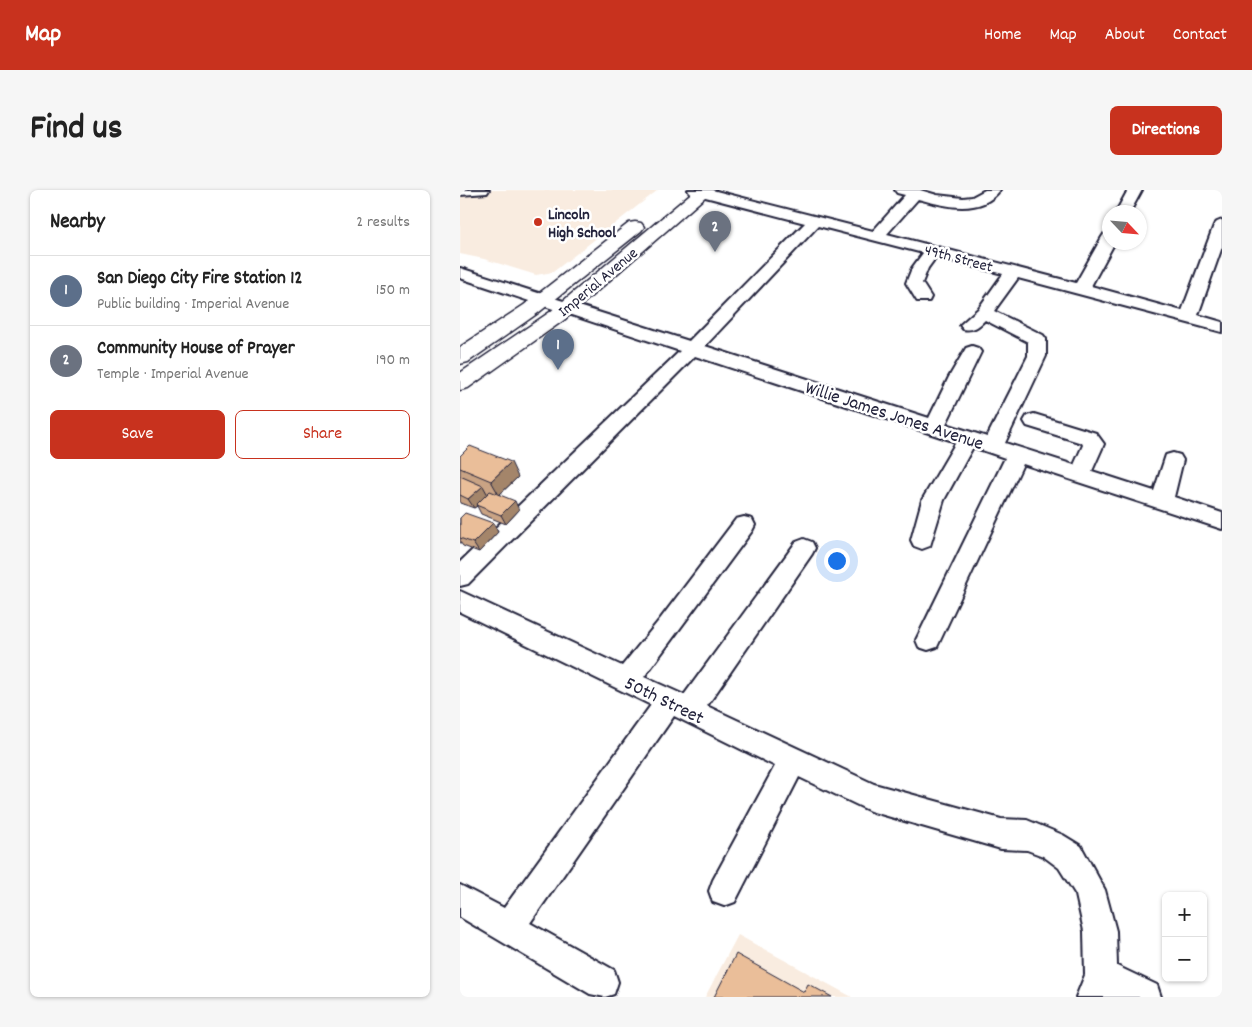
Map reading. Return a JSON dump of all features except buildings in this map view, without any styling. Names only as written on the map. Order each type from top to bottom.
[{"type":"main road","name":"Imperial Avenue","points":[[460,357],[542,300],[681,190]]},
{"type":"main road","name":"Imperial Avenue","points":[[460,383],[567,308],[701,191]]},
{"type":"street","points":[[877,236],[908,192],[964,204],[983,200],[993,190]]},
{"type":"street","points":[[1127,205],[1135,190]]},
{"type":"street","points":[[460,191],[480,191]]},
{"type":"street","points":[[460,202],[480,191]]},
{"type":"street","name":"49th Street","points":[[701,191],[1014,271],[1222,327]]},
{"type":"street","points":[[460,577],[693,348],[816,220]]},
{"type":"street","points":[[1188,318],[1222,225]]},
{"type":"street","points":[[923,297],[914,283],[920,268],[933,250]]},
{"type":"street","points":[[1082,289],[1103,250]]},
{"type":"street","points":[[968,325],[984,314],[1014,271]]},
{"type":"street","name":"Willie James Jones Avenue","points":[[460,273],[1222,521]]},
{"type":"street","points":[[984,314],[1037,339],[1037,356],[993,446]]},
{"type":"street","points":[[935,427],[972,352]]},
{"type":"street","points":[[1034,421],[1089,438],[1094,444],[1080,474]]},
{"type":"street","points":[[922,540],[933,500],[968,438]]},
{"type":"street","points":[[928,640],[1017,454]]},
{"type":"street","points":[[1162,501],[1174,460]]},
{"type":"street","points":[[626,680],[670,625],[744,525]]},
{"type":"street","points":[[508,928],[679,706],[804,548]]},
{"type":"street","name":"50th Street","points":[[460,601],[870,797],[1001,834],[1027,835],[1053,845],[1070,857],[1090,890],[1100,931],[1096,986]]},
{"type":"street","points":[[724,891],[793,760]]},
{"type":"street","points":[[460,900],[602,982]]},
{"type":"street","points":[[1096,986],[1145,997]]},
{"type":"shaded area","name":"Lincoln High School","points":[[460,190],[658,190],[553,272],[536,275],[484,259],[460,254]]},
{"type":"shaded area","points":[[738,935],[852,997],[705,997]]},
{"type":"place","name":"Lincoln High School","points":[[538,222]]},
{"type":"place","name":"Community House of Prayer","points":[[715,252]]},
{"type":"place","name":"San Diego City Fire Station 12","points":[[558,370]]}]
